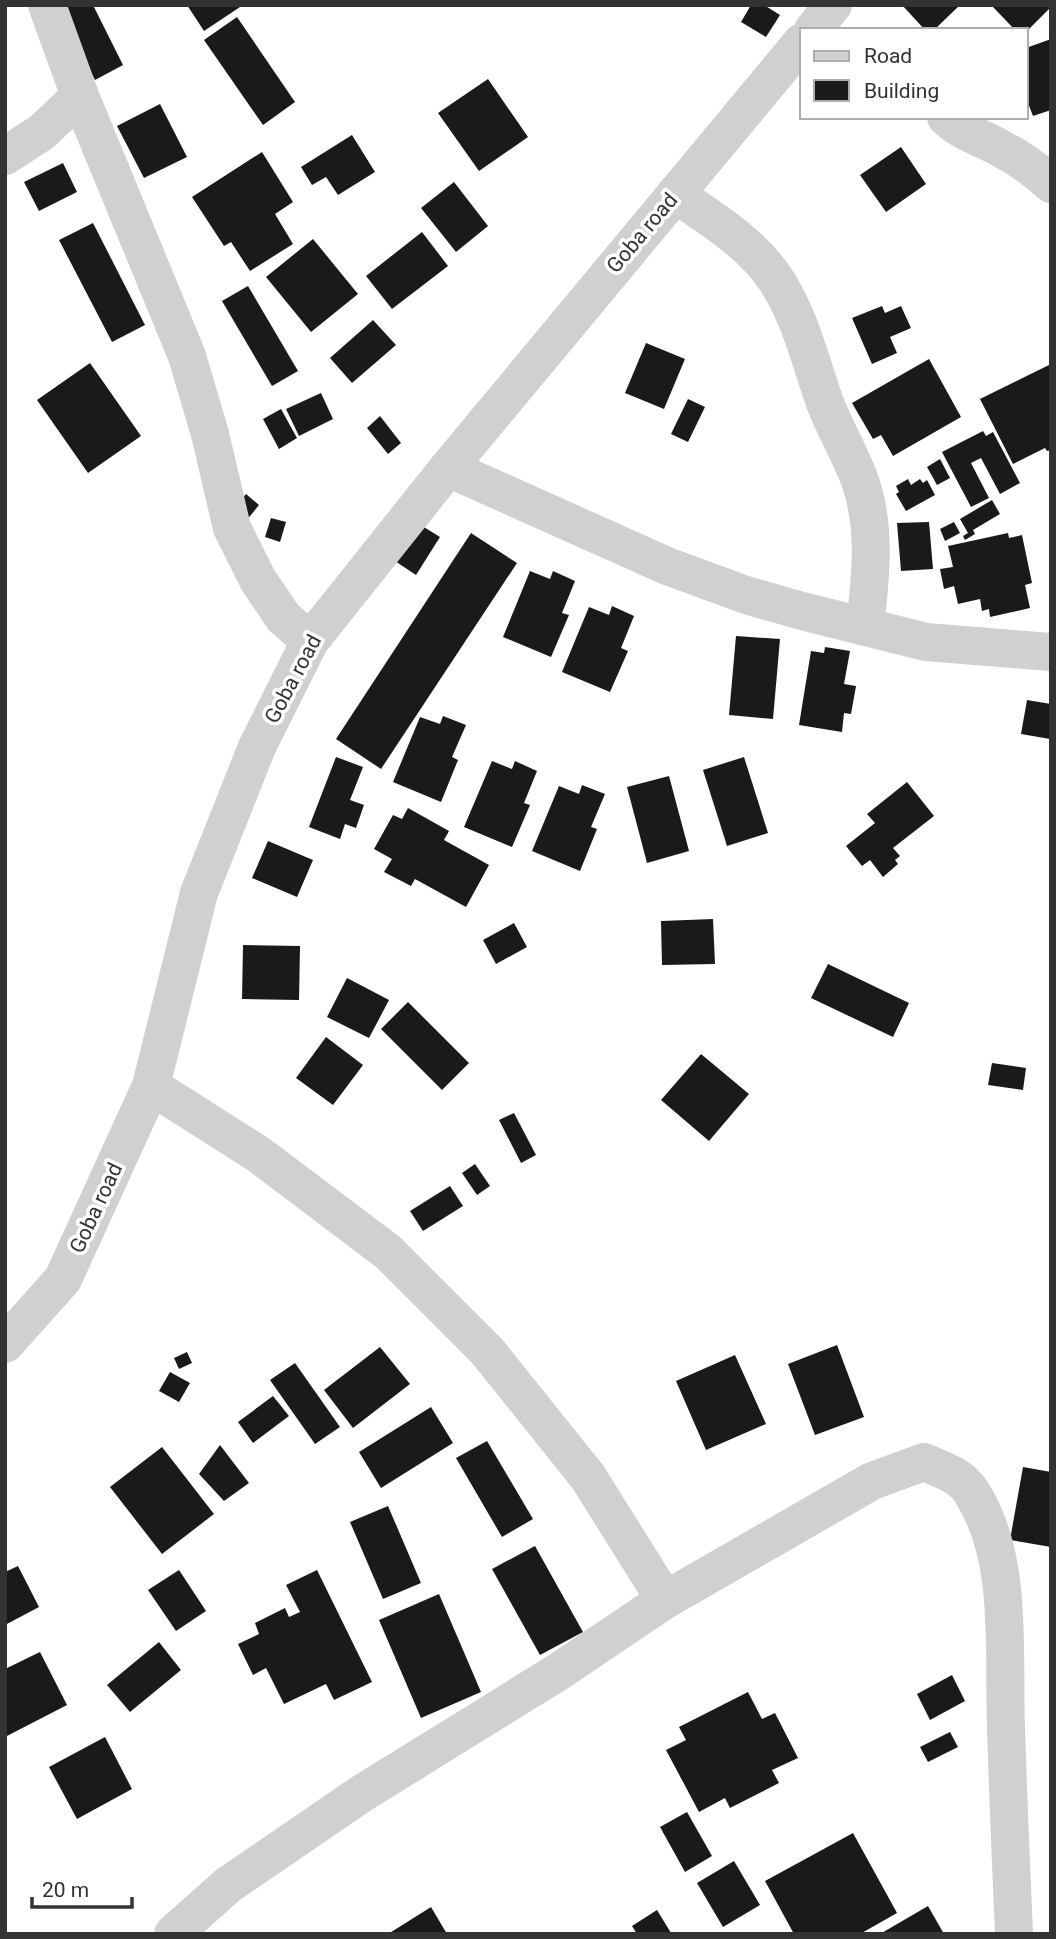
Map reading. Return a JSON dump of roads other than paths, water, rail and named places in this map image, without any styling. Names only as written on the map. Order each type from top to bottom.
[{"type":"street","points":[[47,5],[80,96],[187,356],[210,434],[232,528],[258,580],[283,617],[310,641]]},
{"type":"street","name":"Goba road","points":[[12,1325],[63,1279],[151,1086],[199,893],[257,747],[310,641],[448,468],[800,44]]},
{"type":"street","points":[[5,156],[42,132],[80,96]]},
{"type":"street","points":[[948,119],[954,125],[1000,147],[1033,167],[1051,184]]},
{"type":"street","points":[[675,194],[726,229],[752,253],[776,279],[793,311],[830,417],[858,475],[867,511],[871,578],[865,626]]},
{"type":"street","points":[[448,468],[667,566],[746,595],[926,642],[1051,652]]},
{"type":"street","points":[[151,1086],[258,1154],[388,1252],[487,1351],[588,1477],[664,1600]]},
{"type":"street","points":[[173,1934],[228,1885],[361,1794],[558,1672],[664,1600],[872,1481],[924,1462],[956,1475],[971,1490],[993,1541],[1001,1582],[1014,1934]]}]
